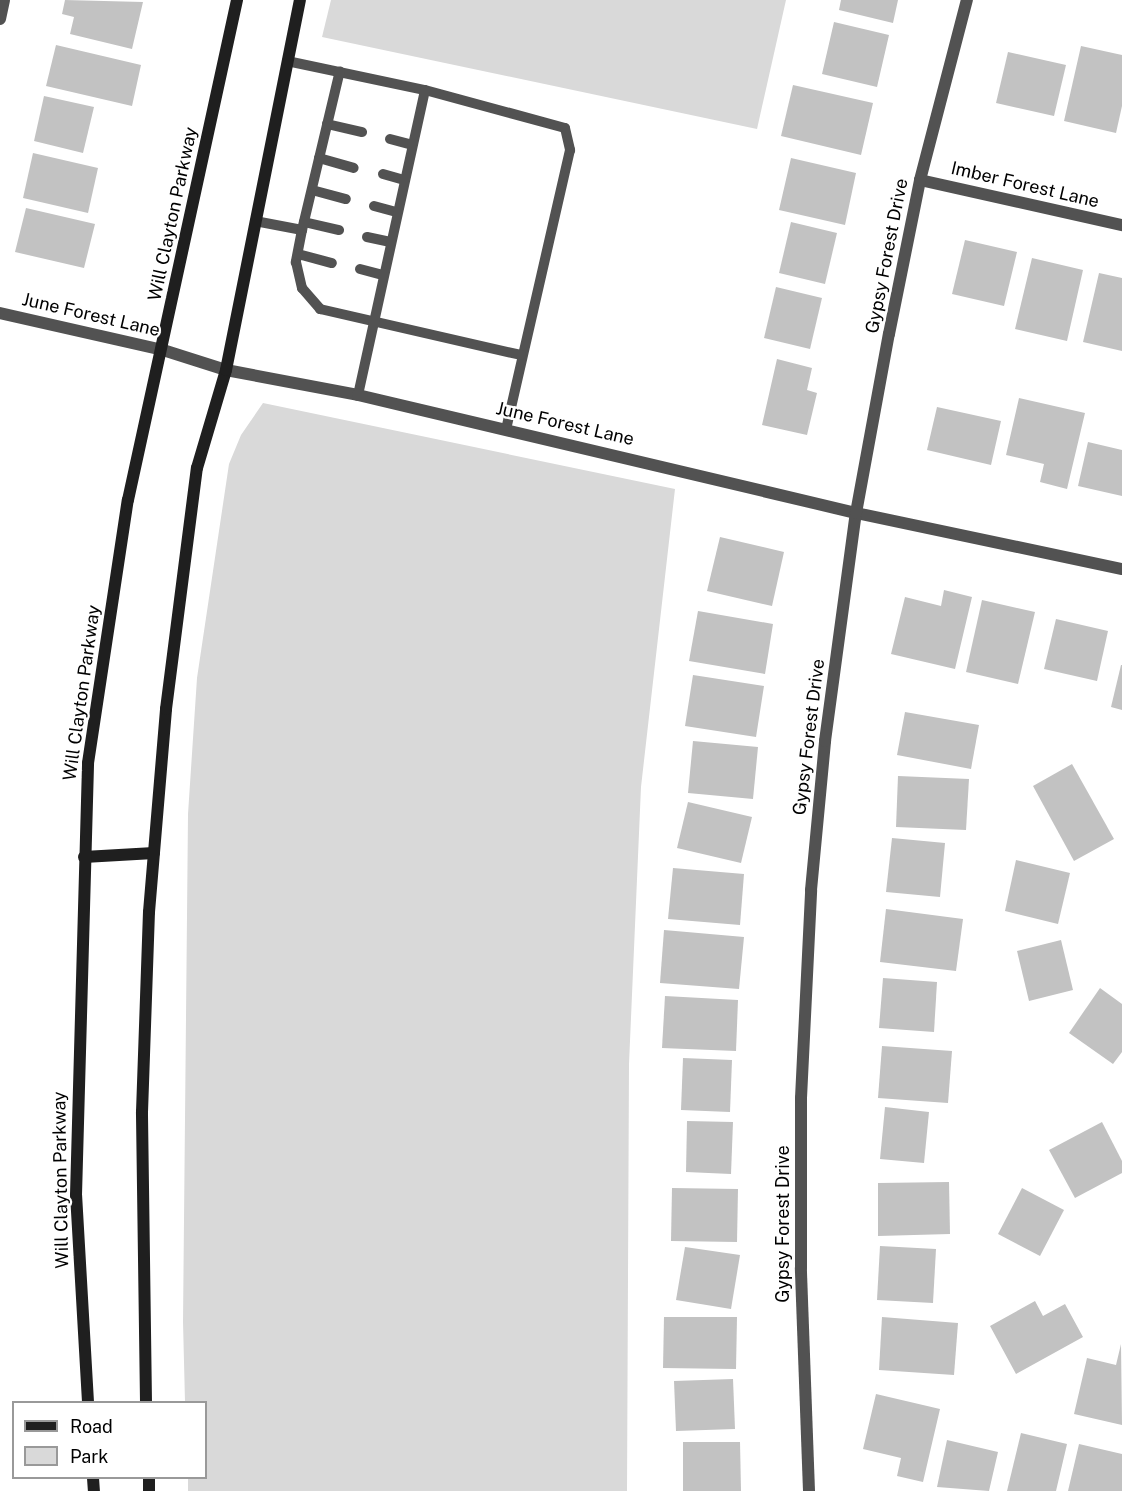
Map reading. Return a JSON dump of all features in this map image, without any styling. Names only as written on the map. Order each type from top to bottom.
[{"type":"main road","name":"Will Clayton Parkway","points":[[88,1401],[76,1195],[88,763],[128,500],[163,350],[237,0]]},
{"type":"main road","points":[[146,1401],[142,1112],[154,853],[166,708],[197,468],[226,370],[300,0]]},
{"type":"main road","points":[[84,857],[154,853]]},
{"type":"street","points":[[0,19],[4,0]]},
{"type":"street","name":"Gypsy Forest Drive","points":[[809,1491],[801,1268],[802,1075],[811,890],[825,741],[856,513],[920,180],[967,0]]},
{"type":"street","name":"Imber Forest Lane","points":[[920,180],[1122,225]]},
{"type":"street","name":"June Forest Lane","points":[[0,313],[163,350],[226,370],[358,395],[856,513],[1122,569]]},
{"type":"lane","points":[[287,61],[340,70],[425,90],[565,128],[570,150],[521,355],[506,429]]},
{"type":"lane","points":[[340,70],[298,254],[302,288],[320,309],[521,355]]},
{"type":"lane","points":[[358,395],[382,275],[425,90]]},
{"type":"lane","points":[[327,124],[362,132]]},
{"type":"lane","points":[[390,139],[412,145]]},
{"type":"lane","points":[[319,158],[354,168]]},
{"type":"lane","points":[[383,174],[404,180]]},
{"type":"lane","points":[[312,190],[346,199]]},
{"type":"lane","points":[[374,206],[397,212]]},
{"type":"lane","points":[[255,221],[339,230]]},
{"type":"lane","points":[[368,237],[390,242]]},
{"type":"lane","points":[[298,254],[332,263]]},
{"type":"lane","points":[[360,269],[382,275]]},
{"type":"green space","points":[[331,0],[786,0],[757,129],[322,37]]},
{"type":"green space","points":[[263,403],[675,489],[641,787],[629,1064],[627,1491],[188,1491],[188,1479],[207,1479],[207,1401],[185,1401],[183,1322],[188,814],[197,678],[229,464],[241,435]]},
{"type":"building","points":[[65,0],[143,2],[132,49],[70,34],[74,17],[62,14]]},
{"type":"building","points":[[841,0],[898,0],[893,23],[839,10]]},
{"type":"building","points":[[834,22],[889,35],[877,87],[822,74]]},
{"type":"building","points":[[56,45],[141,65],[132,106],[46,86]]},
{"type":"building","points":[[1081,46],[1122,55],[1122,106],[1116,133],[1064,121]]},
{"type":"building","points":[[1008,52],[1066,65],[1054,116],[996,103]]},
{"type":"building","points":[[793,85],[873,103],[861,155],[781,136]]},
{"type":"building","points":[[44,96],[94,107],[83,153],[34,141]]},
{"type":"building","points":[[33,153],[98,168],[88,213],[23,198]]},
{"type":"building","points":[[791,158],[856,173],[845,225],[779,210]]},
{"type":"building","points":[[26,208],[95,224],[84,268],[15,252]]},
{"type":"building","points":[[791,222],[837,233],[825,284],[779,273]]},
{"type":"building","points":[[965,240],[1017,252],[1004,306],[952,294]]},
{"type":"building","points":[[1032,258],[1083,270],[1067,341],[1015,329]]},
{"type":"building","points":[[1099,273],[1122,278],[1122,351],[1083,342]]},
{"type":"building","points":[[776,287],[822,298],[810,349],[764,338]]},
{"type":"building","points":[[777,359],[812,368],[807,390],[817,393],[807,435],[762,425]]},
{"type":"building","points":[[1019,398],[1085,413],[1067,489],[1040,482],[1044,464],[1006,455]]},
{"type":"building","points":[[937,407],[1001,421],[991,465],[927,450]]},
{"type":"building","points":[[1088,442],[1122,450],[1122,496],[1078,486]]},
{"type":"building","points":[[720,537],[784,552],[772,606],[707,591]]},
{"type":"building","points":[[944,590],[972,597],[955,669],[891,654],[905,597],[941,606]]},
{"type":"building","points":[[982,600],[1035,612],[1018,684],[966,672]]},
{"type":"building","points":[[698,611],[773,624],[765,674],[689,661]]},
{"type":"building","points":[[1056,619],[1108,631],[1097,681],[1044,669]]},
{"type":"building","points":[[1122,665],[1122,710],[1111,707]]},
{"type":"building","points":[[693,675],[764,686],[756,737],[685,726]]},
{"type":"building","points":[[905,712],[979,725],[971,769],[897,755]]},
{"type":"building","points":[[693,741],[758,747],[753,799],[688,793]]},
{"type":"building","points":[[1072,764],[1114,839],[1074,861],[1033,786]]},
{"type":"building","points":[[898,776],[969,779],[966,830],[896,827]]},
{"type":"building","points":[[688,802],[752,817],[741,863],[677,848]]},
{"type":"building","points":[[892,838],[945,843],[940,897],[886,892]]},
{"type":"building","points":[[1016,860],[1070,873],[1058,924],[1005,911]]},
{"type":"building","points":[[673,868],[744,874],[740,925],[668,919]]},
{"type":"building","points":[[886,909],[963,919],[956,971],[880,962]]},
{"type":"building","points":[[664,930],[744,937],[739,989],[660,983]]},
{"type":"building","points":[[1061,940],[1073,990],[1029,1001],[1017,951]]},
{"type":"building","points":[[883,978],[937,982],[934,1032],[879,1028]]},
{"type":"building","points":[[1100,988],[1122,1004],[1122,1052],[1113,1064],[1069,1033]]},
{"type":"building","points":[[665,996],[738,1000],[736,1051],[662,1048]]},
{"type":"building","points":[[882,1046],[952,1051],[948,1103],[878,1098]]},
{"type":"building","points":[[683,1058],[732,1060],[730,1112],[681,1110]]},
{"type":"building","points":[[885,1107],[929,1112],[924,1163],[880,1159]]},
{"type":"building","points":[[687,1121],[733,1122],[731,1174],[686,1172]]},
{"type":"building","points":[[1102,1122],[1122,1161],[1122,1173],[1075,1198],[1049,1150]]},
{"type":"building","points":[[949,1182],[950,1234],[878,1236],[878,1183]]},
{"type":"building","points":[[672,1188],[738,1189],[737,1242],[671,1241]]},
{"type":"building","points":[[1022,1188],[1064,1210],[1040,1256],[998,1234]]},
{"type":"building","points":[[880,1246],[936,1249],[933,1303],[877,1300]]},
{"type":"building","points":[[685,1247],[740,1255],[731,1309],[676,1300]]},
{"type":"building","points":[[1035,1301],[1043,1316],[1065,1304],[1083,1337],[1016,1374],[990,1326]]},
{"type":"building","points":[[664,1317],[737,1317],[736,1369],[663,1368]]},
{"type":"building","points":[[882,1317],[958,1323],[954,1375],[879,1370]]},
{"type":"building","points":[[1121,1344],[1122,1425],[1074,1414],[1087,1358],[1116,1365]]},
{"type":"building","points":[[733,1379],[735,1429],[676,1431],[674,1381]]},
{"type":"building","points":[[876,1394],[940,1409],[923,1482],[897,1476],[901,1458],[863,1449]]},
{"type":"building","points":[[1021,1433],[1067,1444],[1056,1491],[1007,1491]]},
{"type":"building","points":[[947,1440],[998,1452],[989,1491],[937,1487]]},
{"type":"building","points":[[683,1442],[740,1442],[741,1491],[683,1491]]},
{"type":"building","points":[[1079,1444],[1122,1454],[1122,1491],[1068,1491]]}]
